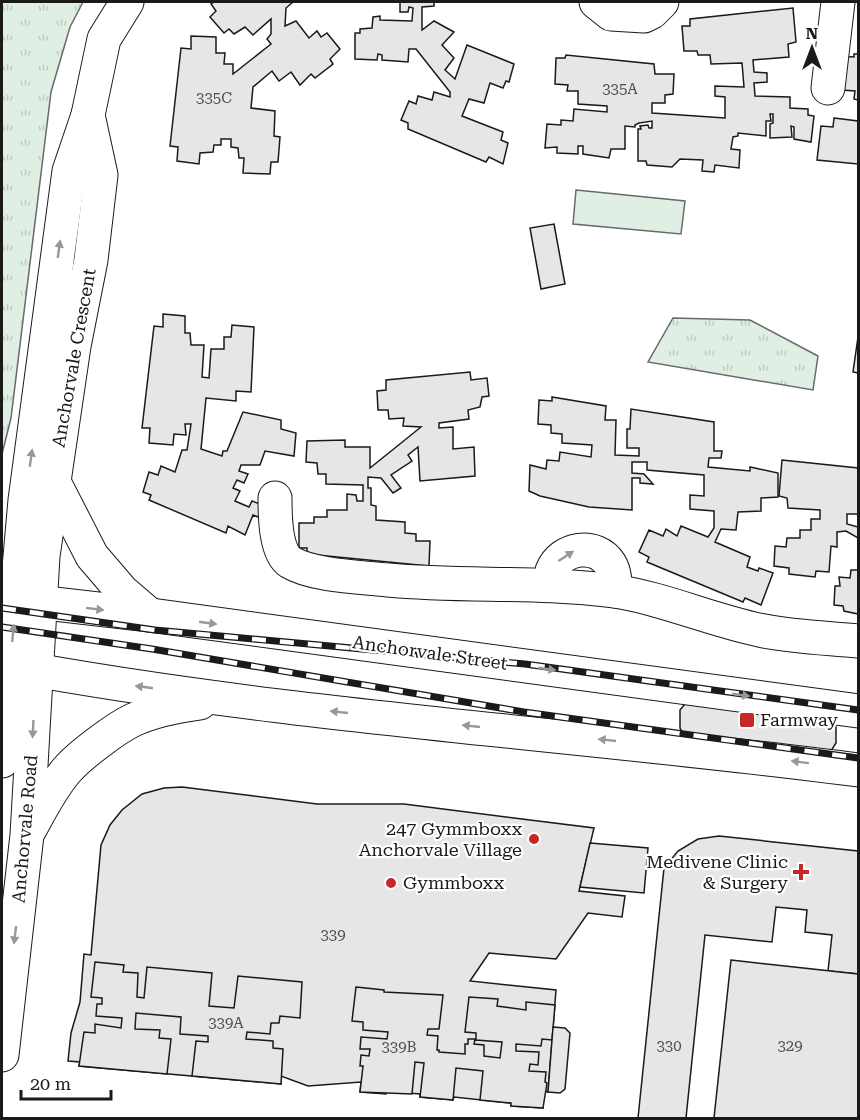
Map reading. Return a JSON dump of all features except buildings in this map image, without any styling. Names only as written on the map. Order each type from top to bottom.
[{"type":"street","name":"Anchorvale Crescent","points":[[19,600],[25,500],[69,171],[88,115],[104,39],[127,2]]},
{"type":"street","points":[[596,2],[611,15],[644,16],[663,2]]},
{"type":"street","points":[[828,88],[838,2]]},
{"type":"street","name":"Anchorvale Crescent","points":[[19,600],[43,556],[74,346],[91,260],[101,175],[88,115]]},
{"type":"street","points":[[53,480],[92,556],[122,591],[150,615]]},
{"type":"street","points":[[275,498],[275,516],[281,552],[288,561],[305,568],[346,576],[417,583],[550,585],[552,571],[559,559],[571,551],[585,549],[599,553],[610,563],[615,576],[615,591],[653,599],[764,631],[858,641]]},
{"type":"street","points":[[2,525],[25,500]]},
{"type":"street","name":"Anchorvale Street","points":[[19,600],[150,615],[858,711]]},
{"type":"street","name":"Anchorvale Road","points":[[2,761],[16,667],[19,600]]},
{"type":"street","points":[[16,667],[223,699],[725,752],[858,770]]},
{"type":"street","name":"Anchorvale Road","points":[[2,1055],[27,835],[16,667]]},
{"type":"street","points":[[27,835],[47,799],[67,770],[99,743],[132,720],[178,706],[223,699]]},
{"type":"green space","points":[[2,2],[83,2],[70,27],[51,92],[11,418],[2,454]]},
{"type":"green space","points":[[576,190],[685,201],[681,234],[573,224]]},
{"type":"green space","points":[[673,318],[750,320],[818,356],[813,390],[648,362]]},
{"type":"railway","points":[[2,608],[155,630],[525,664],[858,710]]},
{"type":"railway","points":[[2,627],[152,649],[524,712],[858,758]]},
{"type":"place","name":"Farmway","points":[[747,720]]},
{"type":"place","name":"247 Gymmboxx Anchorvale Village","points":[[534,839]]},
{"type":"place","name":"Medivene Clinic & Surgery","points":[[801,872]]},
{"type":"place","name":"Gymmboxx","points":[[391,883]]}]
